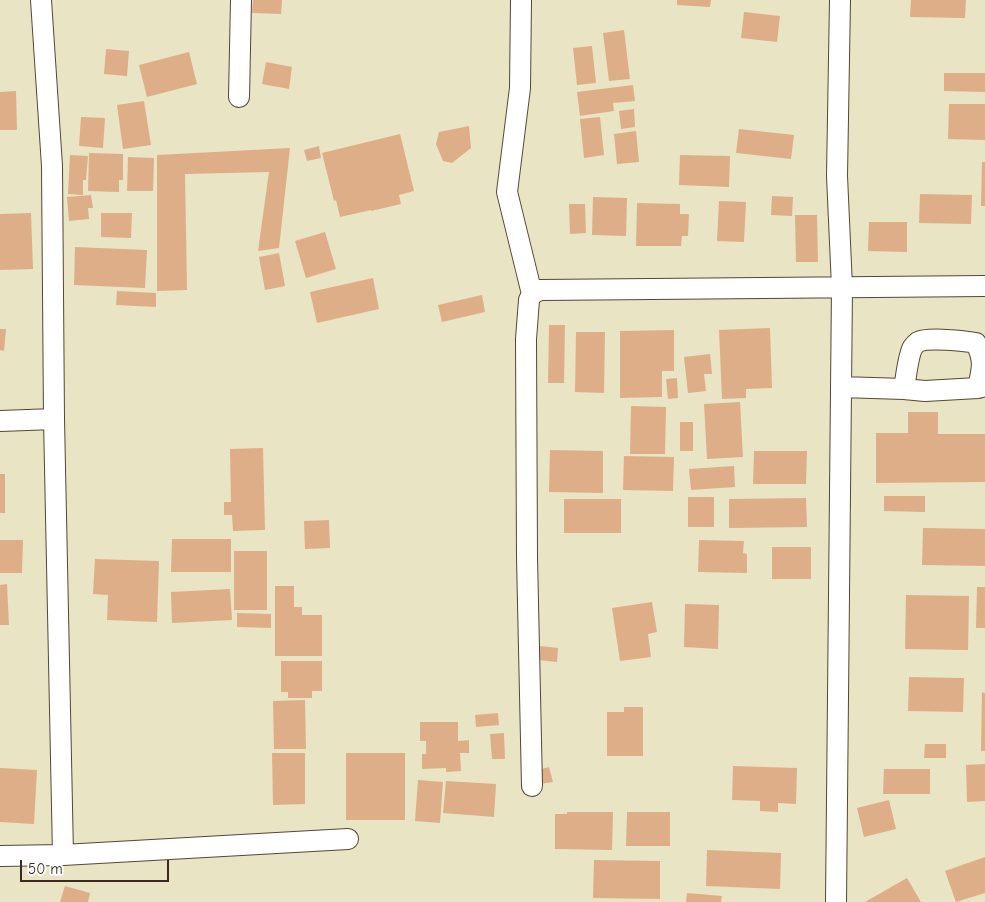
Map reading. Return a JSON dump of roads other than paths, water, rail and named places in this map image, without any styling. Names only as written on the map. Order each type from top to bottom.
[{"type":"street","points":[[41,0],[52,166],[54,419],[63,855]]},
{"type":"street","points":[[239,97],[241,0]]},
{"type":"street","points":[[521,0],[520,88],[507,192],[532,294]]},
{"type":"street","points":[[836,902],[842,288],[837,176],[840,0]]},
{"type":"street","points":[[532,786],[527,557],[526,340],[529,300],[532,294],[540,290],[985,286]]},
{"type":"street","points":[[841,387],[925,390],[981,387],[983,362],[976,343],[934,340],[918,342],[912,347],[904,389]]},
{"type":"street","points":[[0,422],[54,419]]},
{"type":"street","points":[[0,856],[63,855],[348,839]]}]
